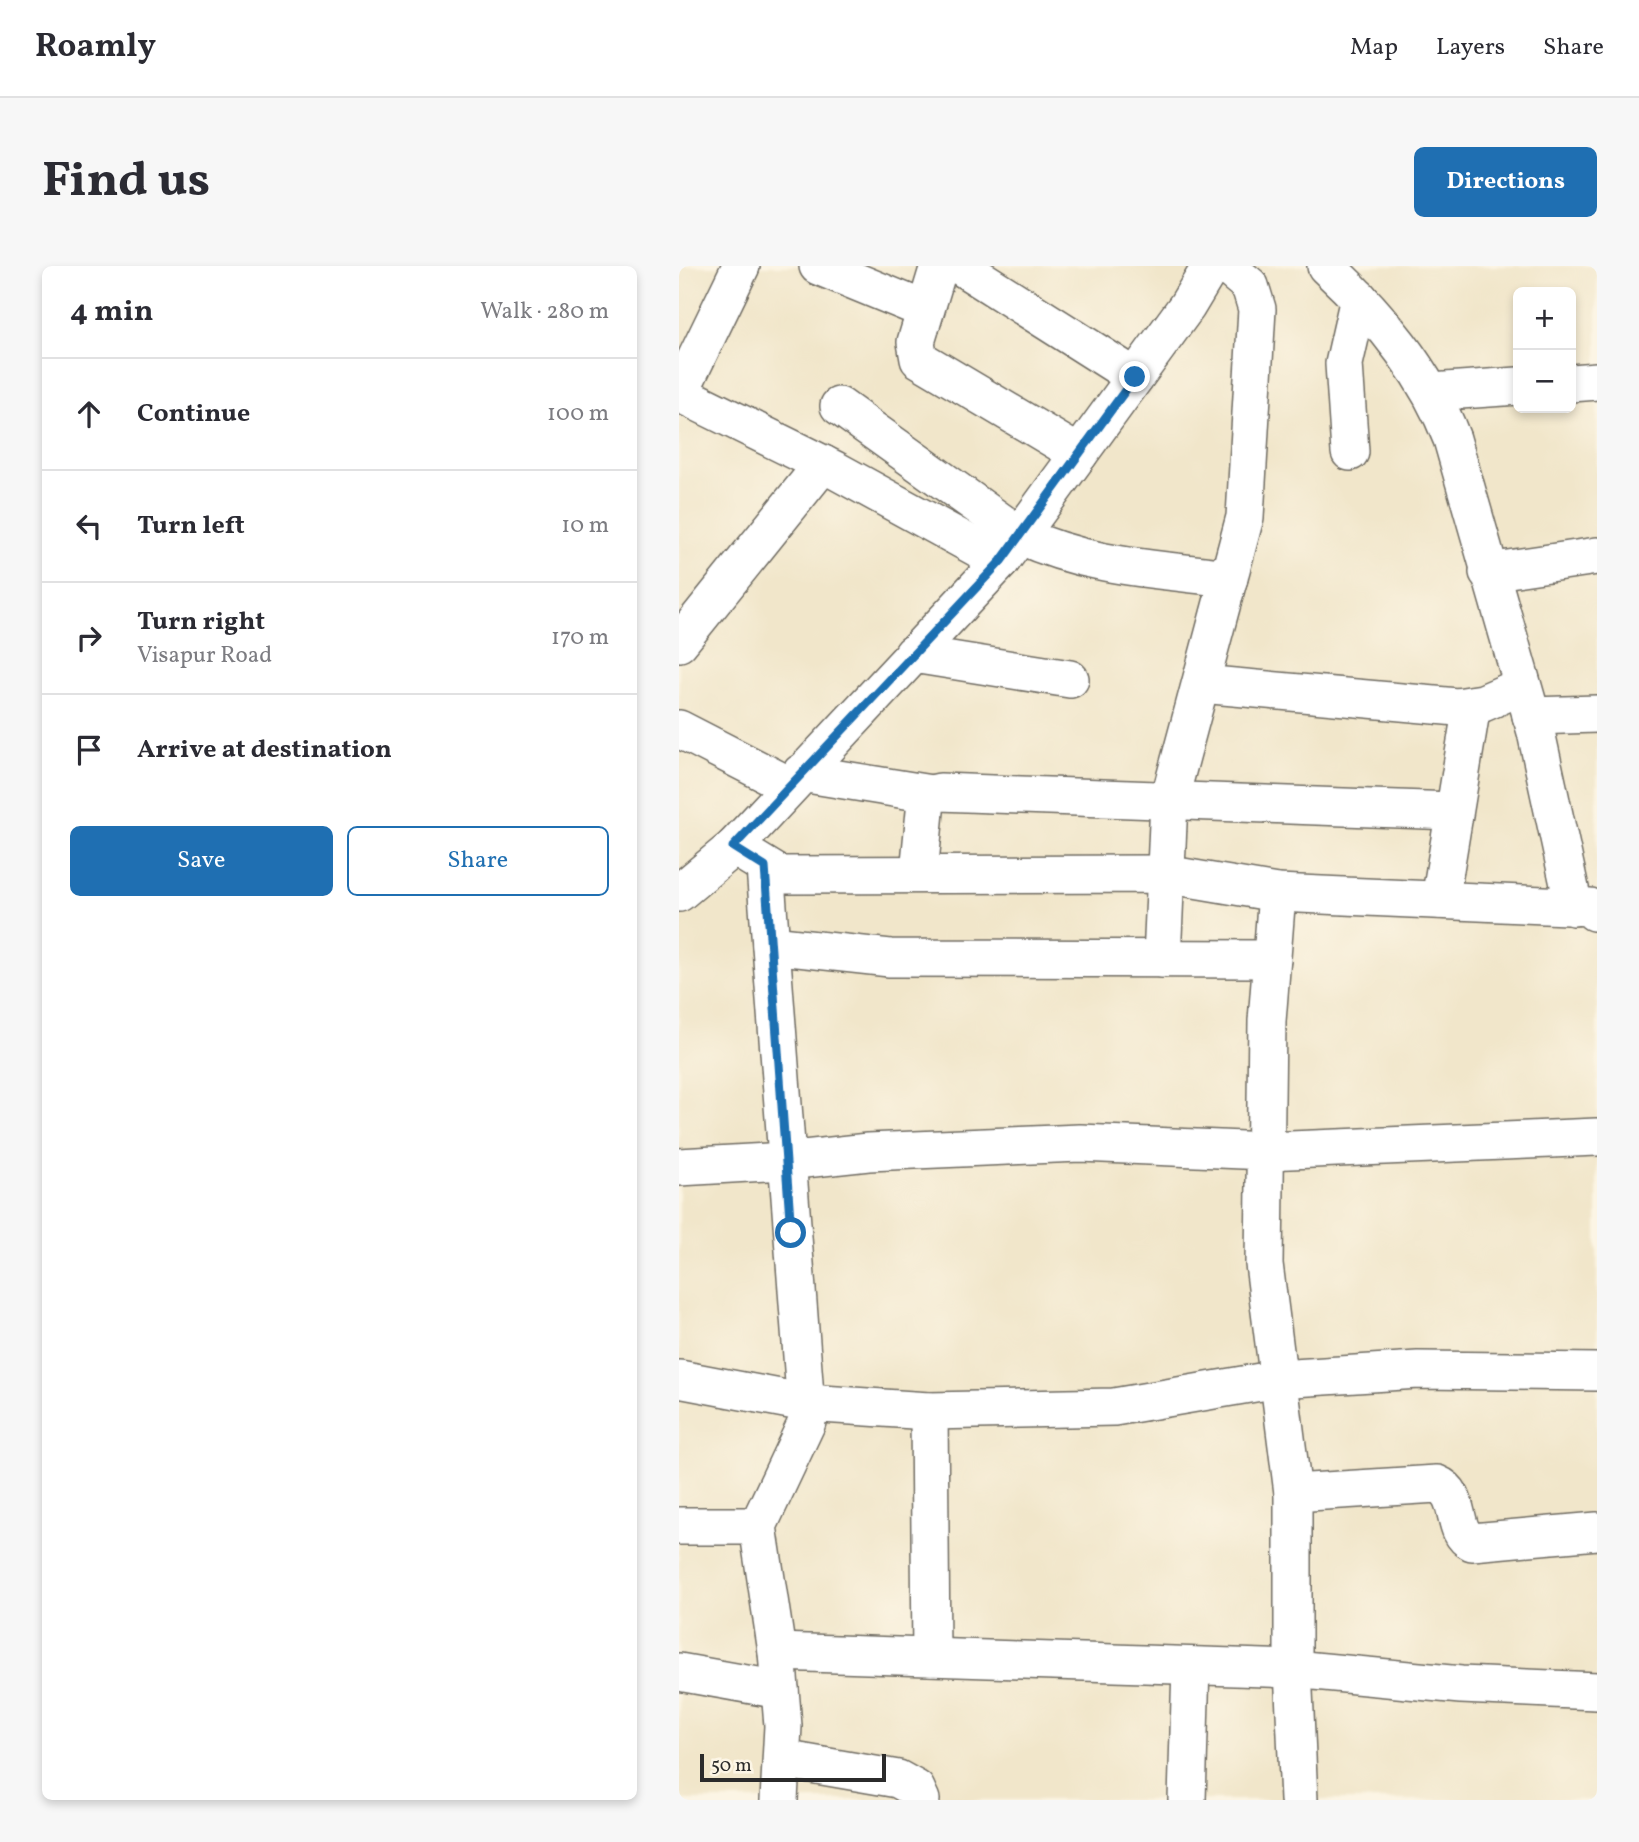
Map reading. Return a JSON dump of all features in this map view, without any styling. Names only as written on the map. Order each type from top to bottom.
[{"type":"street","points":[[741,266],[679,393],[823,464],[1010,548],[1049,549],[1090,561],[1229,578]]},
{"type":"street","points":[[818,266],[925,310]]},
{"type":"street","points":[[939,266],[915,342],[919,359],[1079,454]]},
{"type":"street","points":[[960,266],[1135,377]]},
{"type":"street","points":[[733,847],[780,875],[1165,874],[1277,893],[1440,900],[1585,911],[1452,439],[1431,392],[1407,354],[1359,298],[1326,266]]},
{"type":"street","points":[[679,893],[733,847],[1010,548],[1187,306],[1231,268],[1250,286],[1257,309],[1245,517],[1169,801],[1162,959]]},
{"type":"street","points":[[1350,452],[1344,364],[1359,298]]},
{"type":"street","points":[[1576,383],[1597,381]]},
{"type":"street","points":[[1431,392],[1513,386]]},
{"type":"street","points":[[839,406],[1010,548]]},
{"type":"street","points":[[679,643],[823,464]]},
{"type":"street","points":[[1488,572],[1597,556]]},
{"type":"street","points":[[913,654],[1070,679]]},
{"type":"street","points":[[1201,684],[1457,707],[1526,701],[1597,714]]},
{"type":"street","points":[[1440,900],[1472,705]]},
{"type":"street","points":[[679,729],[796,780],[931,794],[940,792],[1453,811]]},
{"type":"street","points":[[919,873],[926,801],[931,794]]},
{"type":"street","points":[[765,867],[807,1422],[758,1525],[777,1652],[783,1726],[779,1800]]},
{"type":"street","points":[[1277,893],[1267,1021],[1264,1264],[1293,1493],[1293,1669],[1299,1800]]},
{"type":"street","points":[[771,945],[890,958],[1272,959]]},
{"type":"street","points":[[679,1167],[786,1161],[868,1152],[1080,1143],[1266,1151],[1597,1137]]},
{"type":"street","points":[[679,1379],[806,1403],[929,1411],[1114,1407],[1278,1379],[1418,1370],[1597,1372]]},
{"type":"street","points":[[929,1411],[931,1657]]},
{"type":"street","points":[[1293,1493],[1437,1484],[1450,1492],[1463,1534],[1472,1542],[1597,1531]]},
{"type":"street","points":[[679,1526],[758,1525]]},
{"type":"street","points":[[777,1652],[1293,1669],[1461,1685],[1597,1691]]},
{"type":"street","points":[[1187,1800],[1191,1666]]},
{"type":"street","points":[[679,1672],[780,1690]]},
{"type":"street","points":[[782,1759],[898,1779],[915,1789],[921,1800]]},
{"type":"route","points":[[791,1233],[765,867],[733,847],[1001,561],[1135,377]]}]
